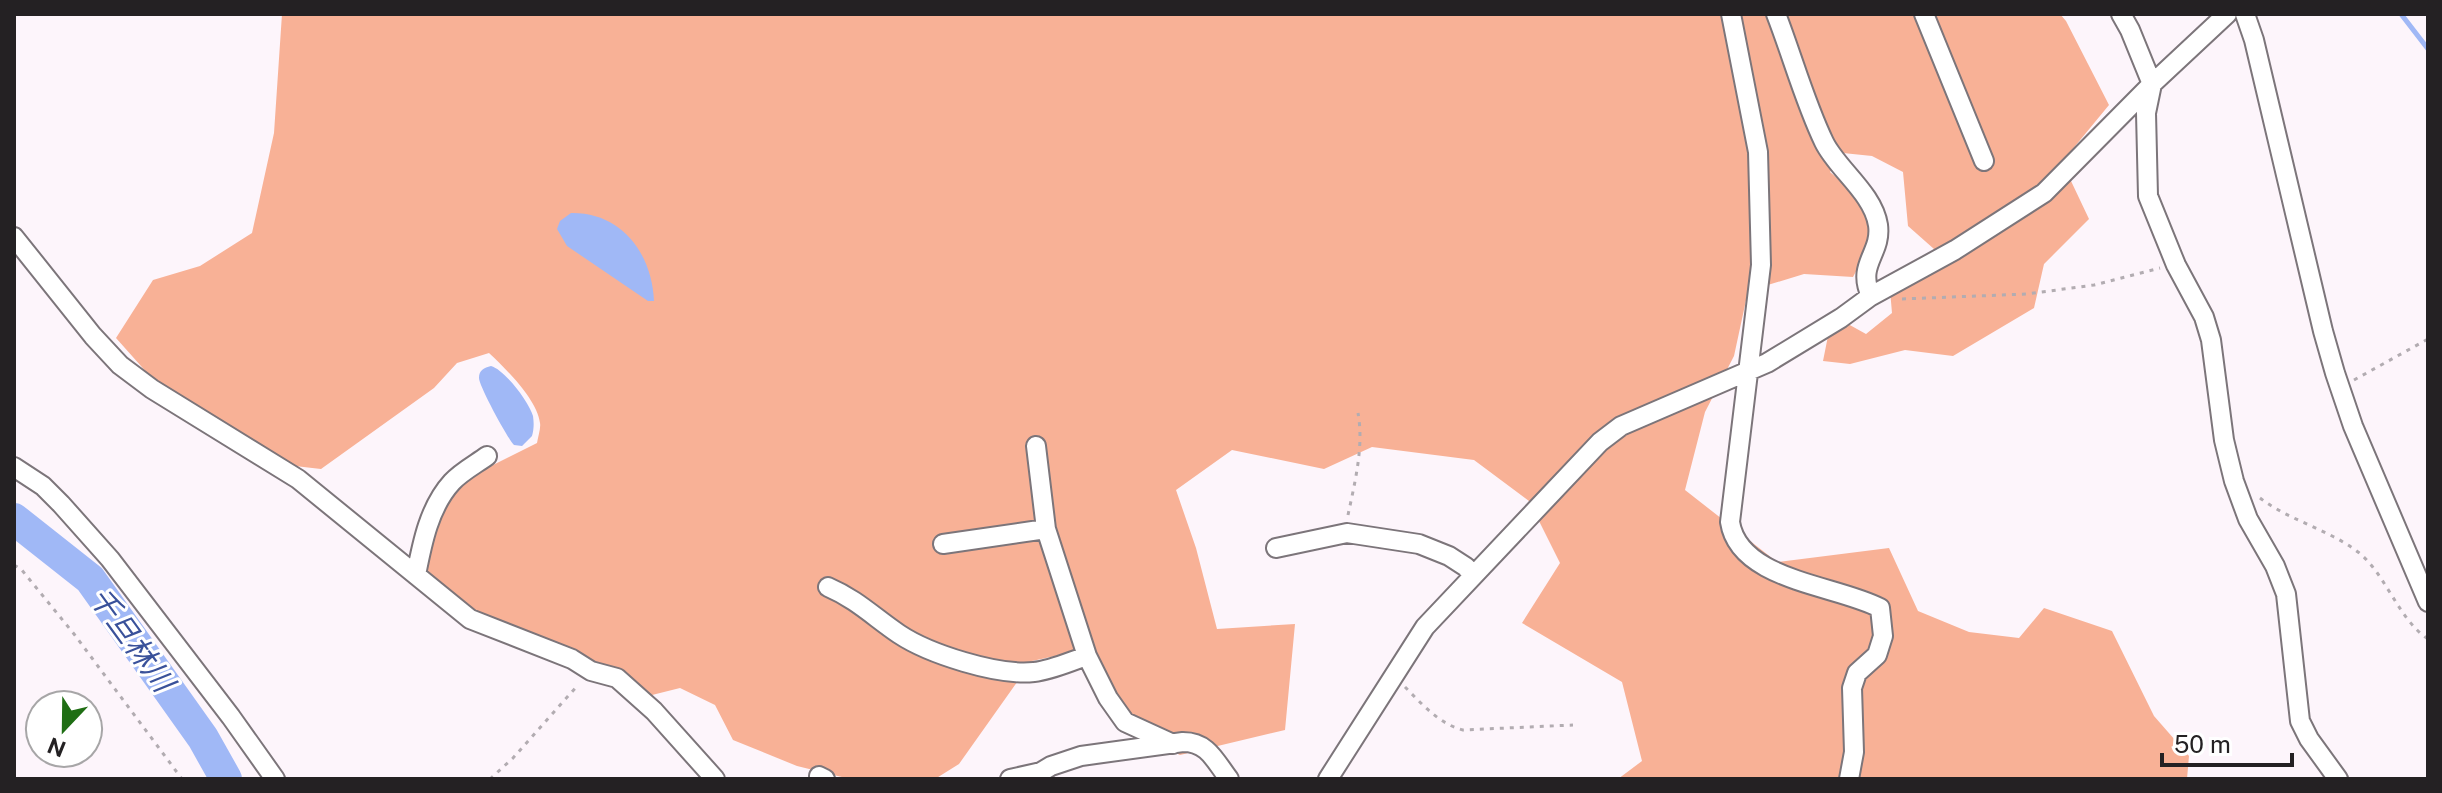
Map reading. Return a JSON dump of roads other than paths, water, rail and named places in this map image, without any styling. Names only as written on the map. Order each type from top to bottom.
[{"type":"street","points":[[1731,14],[1758,152],[1761,265],[1730,522],[1732,533],[1750,557],[1802,582],[1862,599],[1880,608],[1883,636],[1877,655],[1857,673],[1852,688],[1854,752],[1849,779]]},
{"type":"street","points":[[1776,14],[1825,144],[1854,181],[1878,225],[1876,246],[1867,267],[1865,284],[1871,296]]},
{"type":"street","points":[[1924,14],[1984,161]]},
{"type":"street","points":[[2121,14],[2152,84],[2146,113],[2148,196],[2176,265],[2204,317],[2211,340],[2224,440],[2234,481],[2248,519],[2275,566],[2286,594],[2300,721],[2338,779]]},
{"type":"street","points":[[1328,779],[1425,627],[1600,442],[1621,426],[1749,372],[1871,296],[1955,250],[2044,193],[2152,84],[2227,14]]},
{"type":"street","points":[[2245,14],[2254,40],[2323,331],[2340,388],[2353,426],[2428,602]]},
{"type":"street","points":[[14,237],[120,365],[152,389],[298,479],[470,619],[572,659],[591,671],[617,678],[654,711],[715,779]]},
{"type":"street","points":[[1036,446],[1046,529],[1087,656],[1108,698],[1125,722],[1173,744]]},
{"type":"street","points":[[416,575],[423,543],[437,507],[451,483],[487,456]]},
{"type":"street","points":[[14,467],[43,486],[110,559],[275,779]]},
{"type":"street","points":[[943,544],[1046,529]]},
{"type":"street","points":[[1276,548],[1347,533],[1419,544],[1449,556],[1466,567],[1473,576]]},
{"type":"street","points":[[828,587],[849,596],[901,636],[963,662],[1008,671],[1036,672],[1087,656]]},
{"type":"street","points":[[1010,779],[1041,772],[1081,756],[1195,742],[1204,747],[1229,779]]},
{"type":"water","points":[[571,213],[605,220],[630,239],[647,267],[654,301],[648,301],[567,246],[557,229],[560,221]]},
{"type":"water","points":[[491,366],[516,387],[533,416],[532,436],[522,446],[514,445],[511,441],[480,383],[481,371]]},
{"type":"waterway","points":[[2401,14],[2428,49]]},
{"type":"waterway","name":"千旦林川","points":[[14,519],[90,579],[203,738],[226,779]]}]
